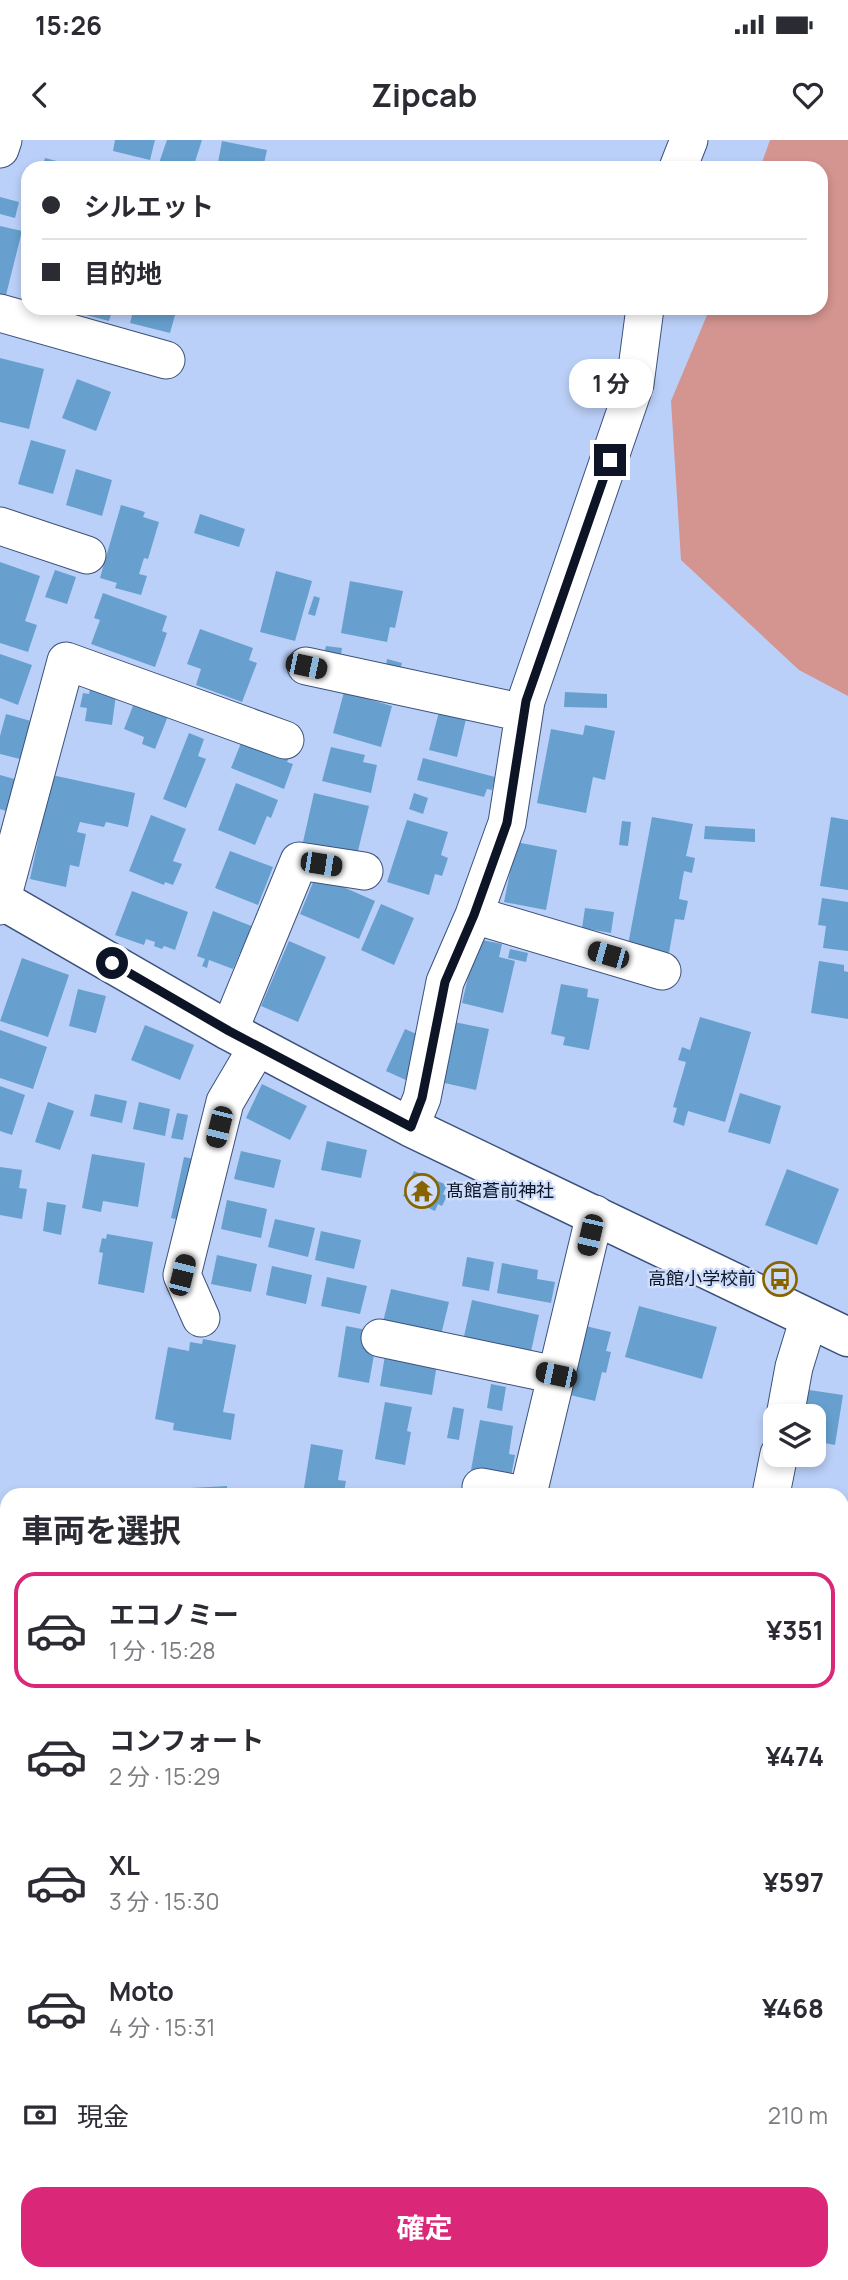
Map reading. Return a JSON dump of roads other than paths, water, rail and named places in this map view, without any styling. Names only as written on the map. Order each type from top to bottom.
[{"type":"street","points":[[0,149],[3,140]]},
{"type":"street","points":[[681,161],[689,140]]},
{"type":"street","points":[[0,313],[166,360]]},
{"type":"street","points":[[411,1127],[422,1098],[445,982],[474,915],[507,823],[526,701],[635,384],[644,315]]},
{"type":"street","points":[[0,526],[87,555]]},
{"type":"street","points":[[285,740],[66,661],[1,901],[244,1038],[411,1127],[848,1337]]},
{"type":"street","points":[[306,666],[524,713]]},
{"type":"street","points":[[201,1318],[182,1275],[225,1102],[299,861],[365,871]]},
{"type":"street","points":[[474,915],[662,971]]},
{"type":"street","points":[[529,1488],[595,1214]]},
{"type":"street","points":[[787,1404],[794,1367],[809,1318]]},
{"type":"street","points":[[380,1338],[556,1375]]},
{"type":"street","points":[[772,1488],[776,1467]]},
{"type":"street","points":[[481,1487],[486,1488]]},
{"type":"place","name":"髙館蒼前神社","points":[[422,1191]]},
{"type":"place","name":"高館小学校前","points":[[780,1279]]}]
